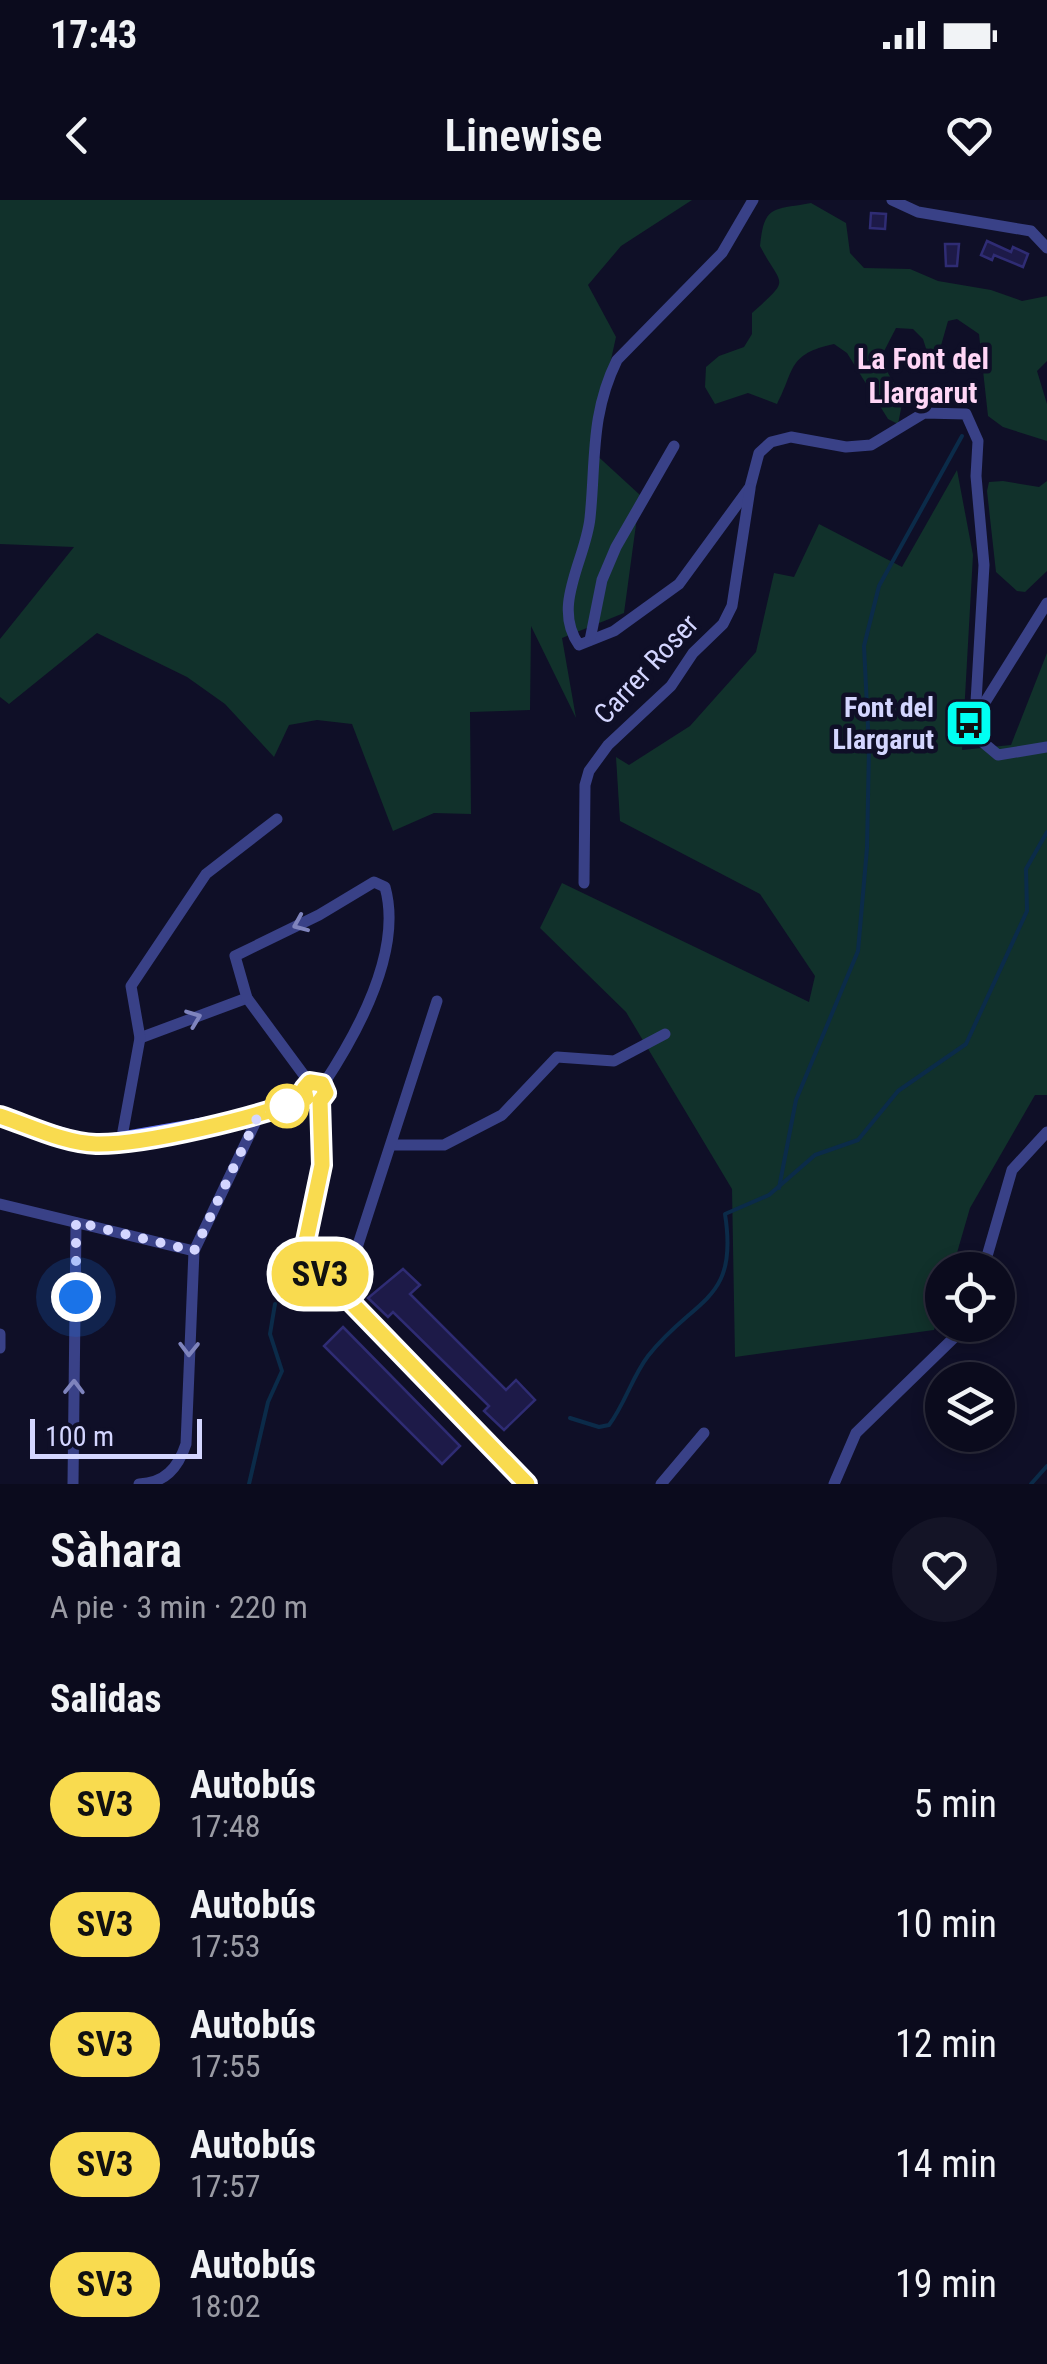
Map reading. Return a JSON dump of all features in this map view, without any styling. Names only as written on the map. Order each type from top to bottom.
[{"type":"street","points":[[584,642],[568,615],[573,576],[590,516],[591,450],[608,378],[617,360],[722,253],[753,200]]},
{"type":"street","points":[[892,200],[918,212],[1030,231],[1047,248]]},
{"type":"street","points":[[584,642],[653,606],[679,584],[750,486],[759,453],[770,442],[791,437],[846,447],[870,446],[924,413],[966,414],[978,441],[976,476],[984,565],[975,719],[979,739],[998,755],[1047,748]]},
{"type":"street","points":[[584,642],[616,547],[674,446]]},
{"type":"street","name":"Carrer Roser","points":[[584,883],[585,785],[589,770],[608,745],[671,686],[692,652],[722,624],[732,606],[750,486]]},
{"type":"street","points":[[975,719],[1047,603]]},
{"type":"street","points":[[121,1142],[140,1038],[131,986],[206,874],[277,820]]},
{"type":"street","points":[[0,1116],[83,1142],[121,1142],[259,1114],[315,1091],[380,973],[390,903],[385,887],[374,882],[320,916],[235,956],[247,998],[315,1091],[322,1165],[306,1241],[312,1262],[527,1484]]},
{"type":"street","points":[[140,1038],[247,998]]},
{"type":"street","points":[[342,1294],[437,1001]]},
{"type":"street","points":[[392,1146],[444,1144],[502,1115],[556,1057],[614,1060],[665,1034]]},
{"type":"street","points":[[139,1484],[167,1476],[186,1444],[194,1251],[259,1114]]},
{"type":"street","points":[[988,1252],[1012,1170],[1047,1132]]},
{"type":"street","points":[[0,1204],[194,1251]]},
{"type":"street","points":[[73,1484],[76,1222]]},
{"type":"street","points":[[0,1334],[0,1348]]},
{"type":"street","points":[[834,1484],[856,1433],[950,1342]]},
{"type":"street","points":[[661,1484],[704,1433]]},
{"type":"green space","points":[[0,200],[692,200],[621,246],[588,285],[616,337],[591,450],[640,495],[624,613],[562,638],[576,718],[531,626],[530,710],[470,712],[471,814],[434,813],[393,831],[352,724],[317,720],[289,725],[274,757],[225,704],[187,677],[97,633],[9,704],[0,697],[0,639],[74,547],[0,544]]},
{"type":"green space","points":[[811,203],[846,223],[850,253],[864,268],[910,269],[938,281],[991,290],[1022,301],[1047,296],[1047,361],[1037,371],[1047,404],[1047,441],[1003,427],[988,416],[979,334],[957,319],[948,321],[938,356],[930,361],[923,339],[913,329],[896,328],[880,359],[903,399],[898,424],[888,419],[847,353],[834,344],[800,358],[777,404],[748,393],[715,404],[705,387],[706,367],[719,356],[744,347],[752,334],[752,313],[778,287],[778,276],[760,246],[764,223],[773,211]]},
{"type":"green space","points":[[957,470],[973,555],[962,750],[1011,745],[1047,653],[1047,1095],[1035,1095],[970,1208],[957,1252],[925,1252],[925,1331],[735,1357],[732,1189],[626,1012],[540,928],[562,883],[809,1002],[815,976],[760,894],[620,821],[616,757],[629,765],[690,726],[756,652],[774,573],[794,577],[819,524],[902,567]]},
{"type":"green space","points":[[1047,481],[1047,571],[1025,592],[1017,591],[996,572],[987,491],[989,482],[1039,487]]},
{"type":"building","points":[[871,213],[886,214],[885,229],[870,228]]},
{"type":"building","points":[[987,241],[1011,252],[1013,247],[1028,254],[1023,267],[994,255],[992,260],[981,255]]},
{"type":"building","points":[[945,244],[959,244],[957,266],[946,266]]},
{"type":"building","points":[[403,1269],[420,1285],[410,1294],[506,1390],[516,1380],[535,1400],[504,1430],[484,1411],[489,1406],[393,1312],[388,1317],[368,1298]]},
{"type":"building","points":[[343,1327],[460,1446],[442,1464],[324,1346]]},
{"type":"waterway","points":[[779,1188],[796,1100],[858,951],[867,848],[869,748],[864,646],[879,586],[962,436]]},
{"type":"waterway","points":[[570,1418],[599,1427],[609,1425],[648,1356],[709,1296],[725,1265],[725,1214],[769,1195],[815,1155],[858,1140],[898,1091],[966,1044],[1027,911],[1026,869],[1047,832]]},
{"type":"waterway","points":[[249,1484],[268,1402],[282,1371],[270,1334],[275,1304]]},
{"type":"waterway","points":[[1031,1484],[1047,1466]]},
{"type":"bus line","name":"SV3","points":[[0,1116],[83,1142],[121,1142],[275,1110],[306,1098],[307,1084],[318,1081],[326,1093],[320,1101],[324,1122],[322,1165],[306,1241],[312,1262],[527,1484]]},
{"type":"place","name":"Font del Llargarut","points":[[969,723]]},
{"type":"district","name":"La Font del Llargarut","points":[[923,375]]},
{"type":"route","points":[[76,1297],[76,1222],[194,1251],[259,1114],[287,1106]]}]
